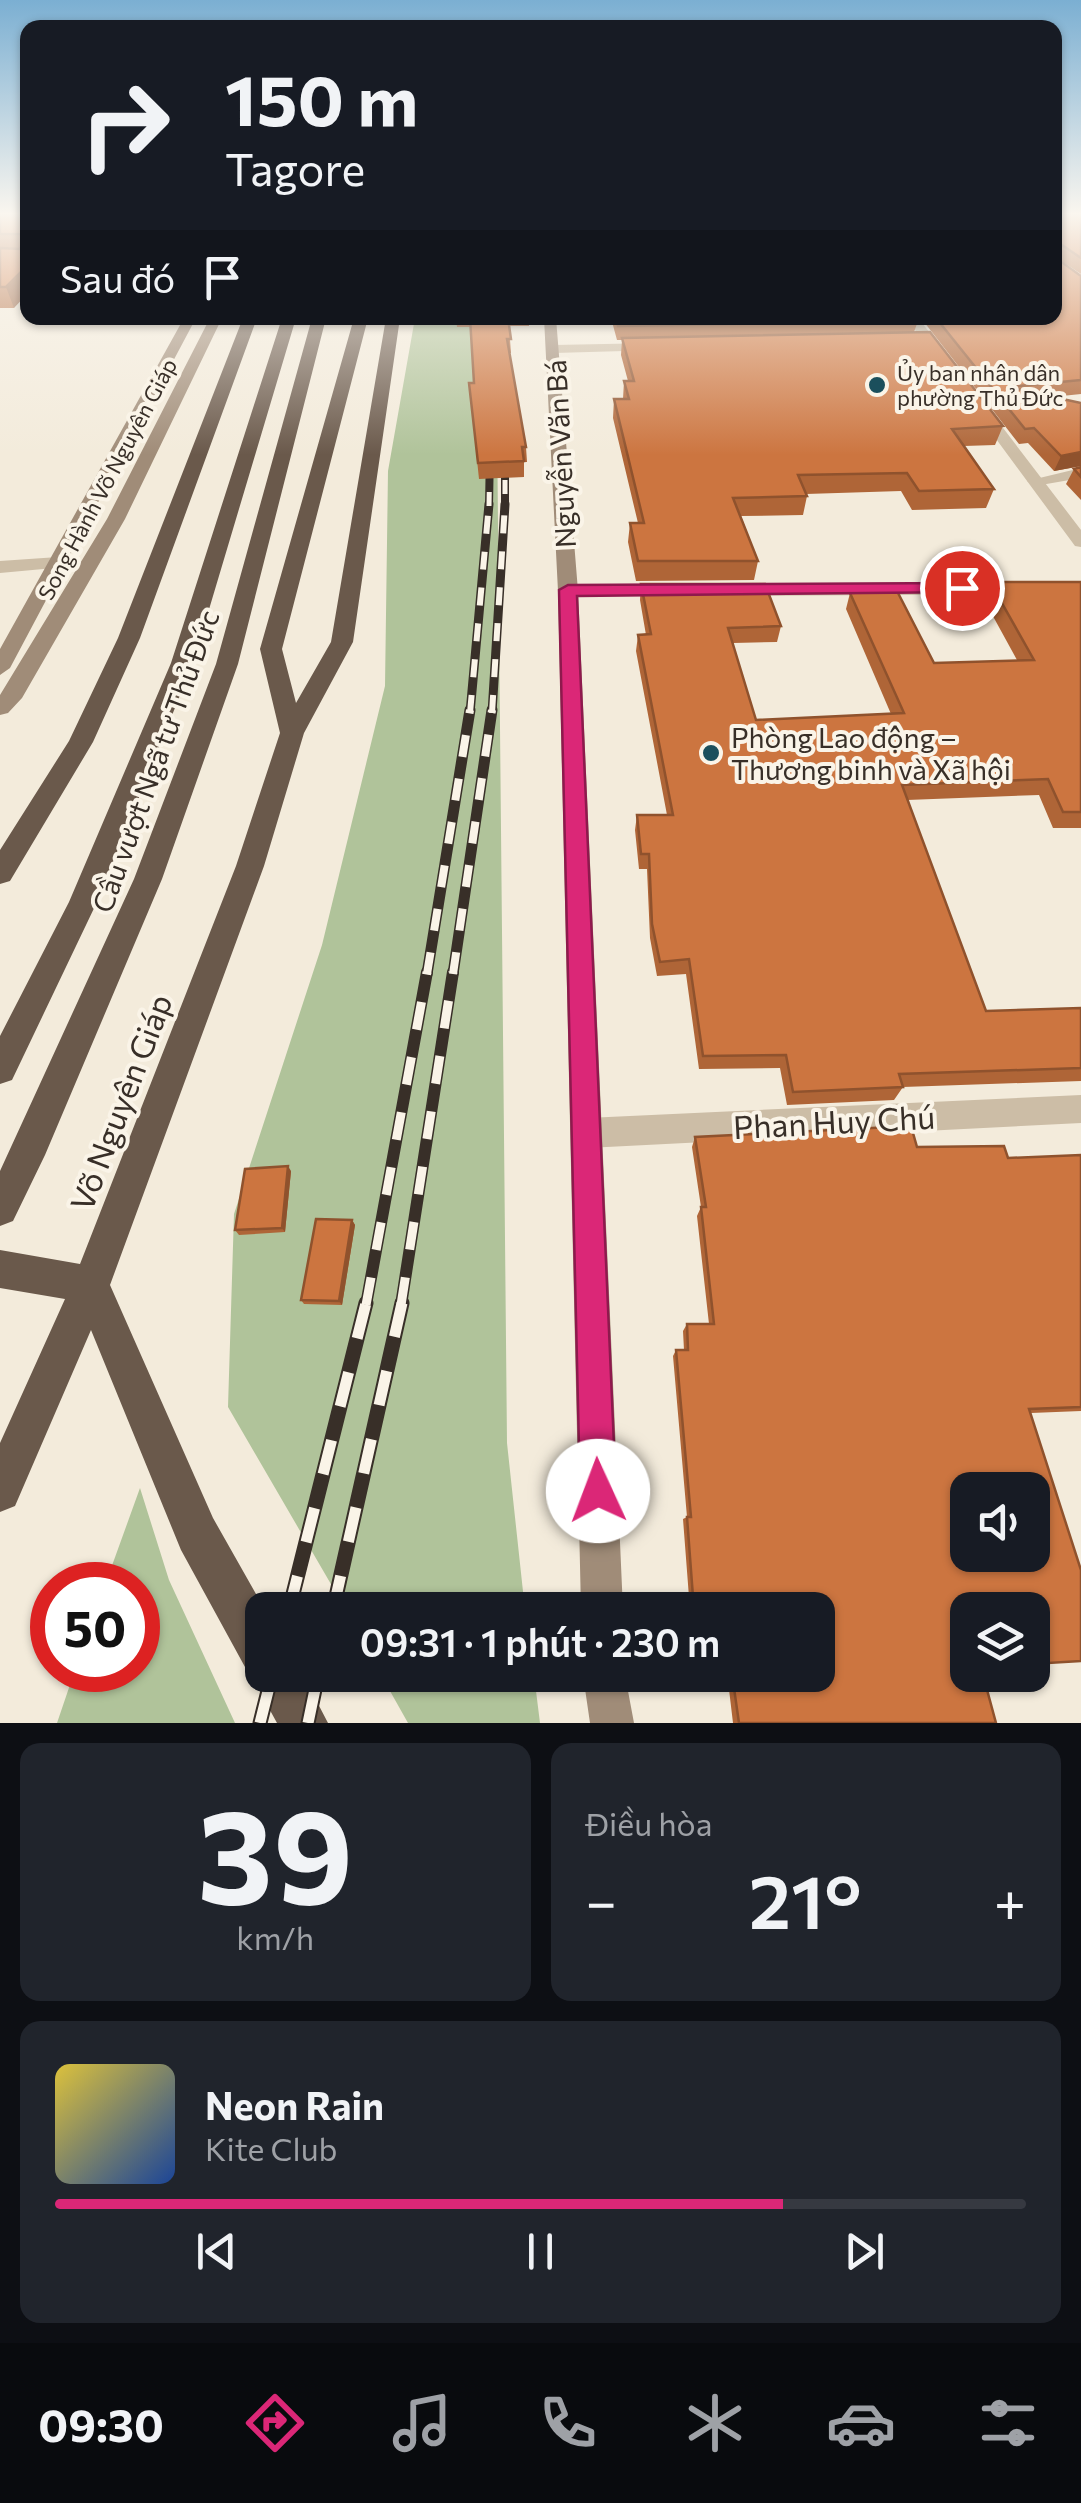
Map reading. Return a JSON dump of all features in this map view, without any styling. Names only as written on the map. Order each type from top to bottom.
[{"type":"highway","points":[[0,873],[82,742],[129,638],[247,325]]},
{"type":"highway","name":"Cầu vượt Ngã tư Thủ Đức","points":[[0,1069],[82,902],[182,664],[287,325]]},
{"type":"highway","name":"Cầu vượt Ngã tư Thủ Đức","points":[[0,1208],[33,1143],[148,878],[227,664],[317,325]]},
{"type":"highway","points":[[292,733],[270,649],[359,325]]},
{"type":"highway","name":"Võ Nguyên Giáp","points":[[0,1491],[92,1285],[250,866],[292,733],[342,642],[391,325]]},
{"type":"highway","points":[[0,1269],[92,1285],[197,1534],[245,1620]]},
{"type":"highway","points":[[286,1692],[304,1723]]},
{"type":"main road","name":"Song Hành Võ Nguyên Giáp","points":[[0,668],[186,325]]},
{"type":"main road","name":"Song Hành Võ Nguyên Giáp","points":[[0,708],[14,693],[116,520],[213,325]]},
{"type":"main road","name":"Nguyễn Văn Bá","points":[[551,325],[568,590],[601,1592]]},
{"type":"main road","points":[[607,1692],[612,1723]]},
{"type":"street","points":[[917,325],[954,373]]},
{"type":"street","points":[[910,342],[930,342]]},
{"type":"street","points":[[554,349],[673,347]]},
{"type":"street","points":[[965,388],[1081,542]]},
{"type":"street","points":[[1035,481],[1081,473]]},
{"type":"street","points":[[0,566],[58,563]]},
{"type":"street","points":[[568,590],[1081,588]]},
{"type":"street","name":"Phan Huy Chú","points":[[586,1134],[1081,1110]]},
{"type":"green space","points":[[414,325],[496,325],[507,1443],[523,1592],[336,1592],[228,1407],[234,1214],[322,945],[385,686],[388,471]]},
{"type":"green space","points":[[140,1488],[169,1580],[235,1723],[57,1723],[68,1692],[160,1692],[160,1562],[113,1562]]},
{"type":"green space","points":[[391,1692],[536,1692],[540,1723],[408,1723]]},
{"type":"building","points":[[1062,294],[1081,294],[1081,380],[1008,387],[1081,403],[1081,452],[1061,456],[1034,428],[1025,429],[942,325],[1062,325]]},
{"type":"building","points":[[470,325],[509,325],[511,339],[507,339],[526,447],[522,447],[524,461],[478,463],[469,383],[474,383]]},
{"type":"building","points":[[930,332],[1003,426],[952,429],[994,489],[919,491],[907,473],[798,475],[807,496],[733,498],[758,561],[638,561],[630,523],[644,523],[614,399],[629,399],[624,381],[634,381],[622,338]]},
{"type":"building","points":[[990,582],[1081,582],[1081,812],[1063,812],[1048,779],[902,785],[986,1011],[1081,1008],[1081,1068],[899,1074],[903,1087],[793,1092],[786,1055],[703,1056],[689,959],[660,962],[652,924],[649,854],[641,854],[637,815],[673,815],[638,635],[651,634],[641,584],[765,584],[781,626],[728,628],[756,720],[904,713],[850,593],[897,591],[934,663],[1034,660]]},
{"type":"building","points":[[911,1126],[917,1147],[1004,1146],[1008,1158],[1081,1155],[1081,1407],[1029,1409],[1049,1472],[950,1472],[950,1572],[1050,1572],[1050,1474],[1081,1570],[1081,1661],[1050,1663],[1050,1592],[950,1592],[950,1692],[988,1692],[996,1723],[739,1723],[735,1692],[835,1692],[835,1592],[693,1592],[687,1517],[691,1517],[676,1350],[688,1350],[687,1324],[714,1324],[701,1207],[706,1207],[695,1137]]},
{"type":"building","points":[[288,1166],[282,1228],[235,1230],[245,1169]]},
{"type":"building","points":[[316,1219],[352,1220],[339,1301],[301,1300]]},
{"type":"railway","points":[[489,506],[490,450]]},
{"type":"railway","points":[[505,452],[505,504]]},
{"type":"railway","points":[[470,713],[489,504]]},
{"type":"railway","points":[[492,713],[505,504]]},
{"type":"railway","points":[[427,974],[470,710]]},
{"type":"railway","points":[[453,974],[492,710]]},
{"type":"railway","points":[[366,1305],[427,972]]},
{"type":"railway","points":[[401,1305],[453,972]]},
{"type":"railway","points":[[294,1592],[366,1303]]},
{"type":"railway","points":[[337,1592],[402,1303]]},
{"type":"railway","points":[[260,1723],[268,1692]]},
{"type":"railway","points":[[308,1723],[314,1692]]},
{"type":"place","name":"Ủy ban nhân dân phường Thủ Đức","points":[[877,385]]},
{"type":"place","name":"Phòng Lao động – Thương binh và Xã hội","points":[[711,753]]},
{"type":"route","points":[[598,1491],[568,590],[962,588]]}]
